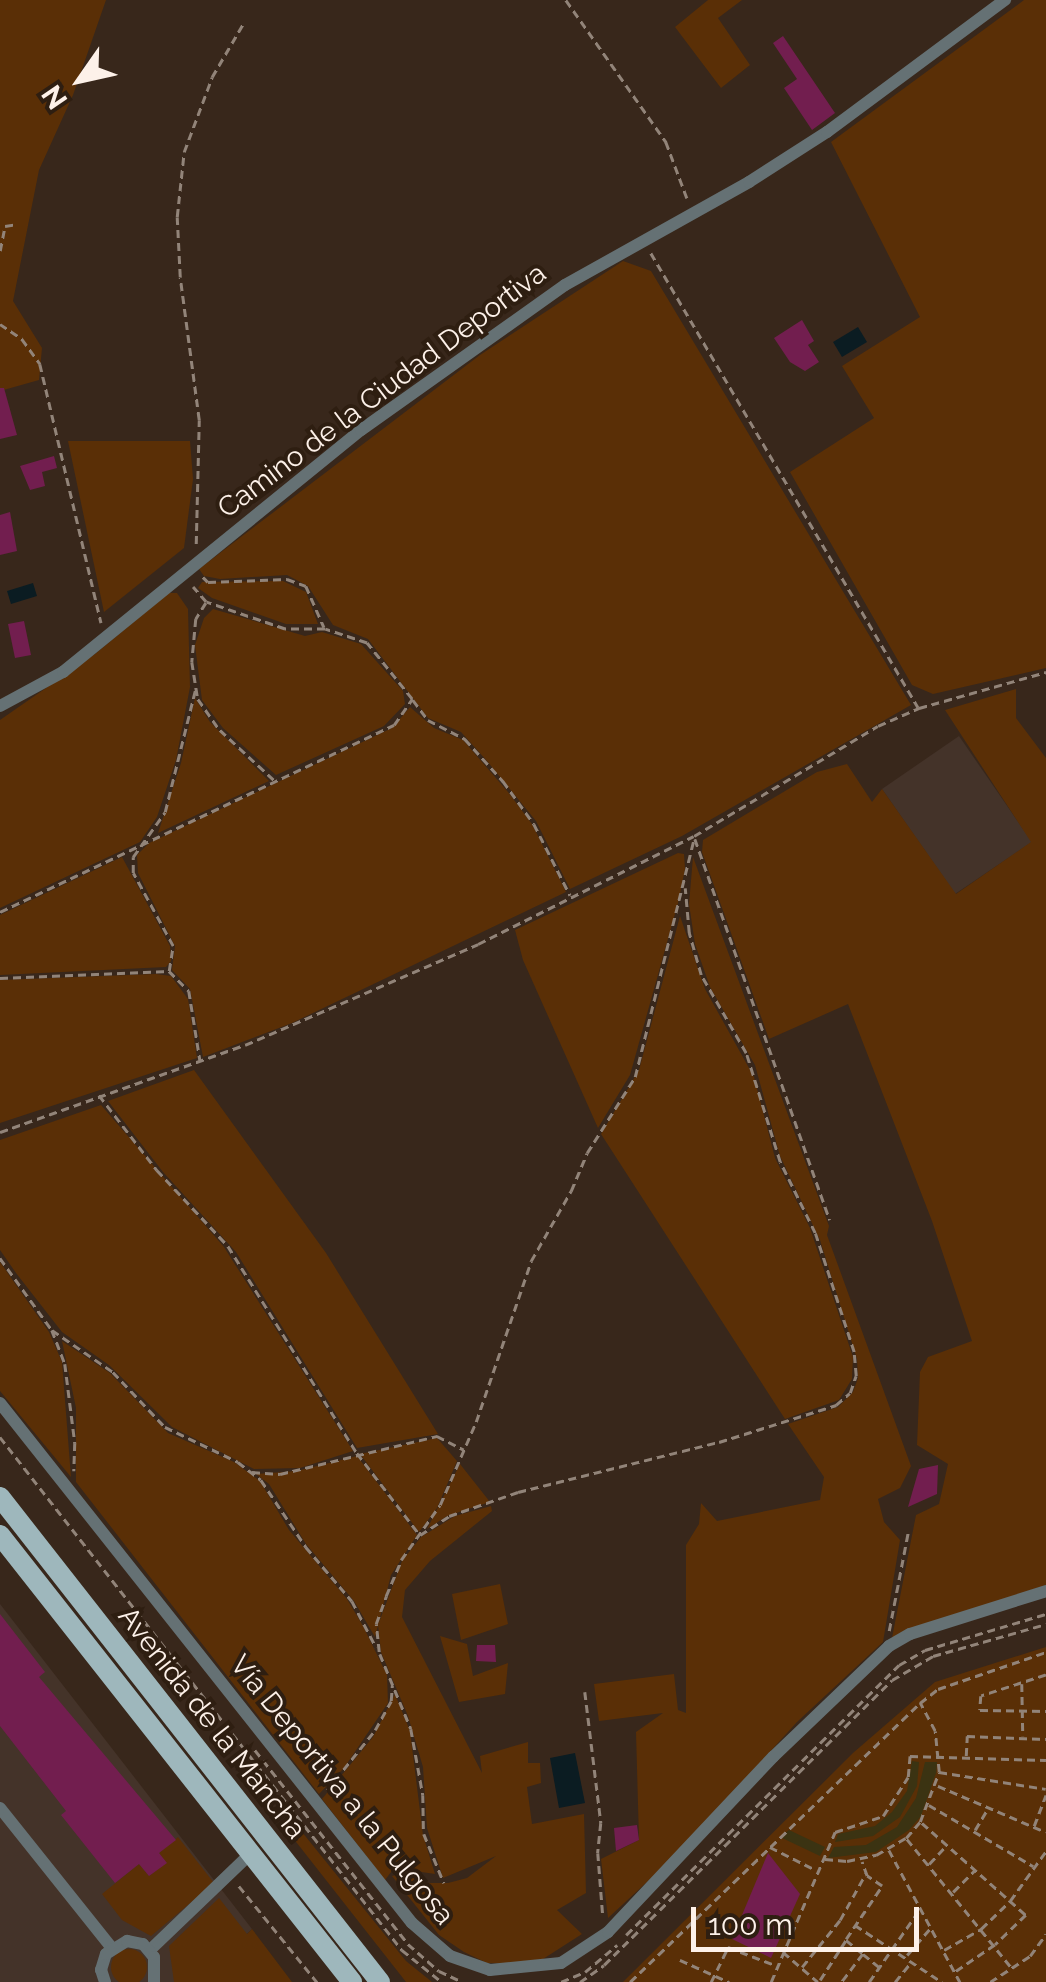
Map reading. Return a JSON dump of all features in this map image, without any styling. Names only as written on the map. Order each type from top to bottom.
[{"type":"main road","name":"Avenida de la Mancha","points":[[0,1498],[380,1982]]},
{"type":"main road","name":"Avenida de la Mancha","points":[[0,1534],[352,1982]]},
{"type":"street","name":"Camino de la Ciudad Deportiva","points":[[0,706],[32,692],[104,639],[393,408],[565,285],[827,132],[1005,0]]},
{"type":"street","name":"Vía Deportiva a la Pulgosa","points":[[0,1403],[412,1924],[450,1956],[490,1970],[536,1968],[571,1958],[608,1932],[773,1757],[887,1648],[910,1634],[1046,1591]]},
{"type":"street","points":[[0,1808],[111,1947]]},
{"type":"street","points":[[150,1950],[251,1853]]},
{"type":"street","points":[[105,1982],[102,1962],[111,1947],[126,1941],[150,1950],[157,1965],[154,1982]]},
{"type":"path","points":[[566,0],[666,142],[692,214]]},
{"type":"path","points":[[242,24],[212,78],[184,152],[177,217],[180,277],[199,420],[190,567],[206,602],[195,633],[192,662],[198,699],[220,730],[276,782]]},
{"type":"path","points":[[0,251],[5,226],[17,224]]},
{"type":"path","points":[[644,241],[918,708]]},
{"type":"path","points":[[0,324],[22,339],[40,364],[104,639]]},
{"type":"path","points":[[190,567],[208,582],[287,578],[306,586],[325,629]]},
{"type":"path","points":[[206,602],[286,630],[325,629],[367,642],[428,720],[464,739],[503,781],[534,824],[570,895]]},
{"type":"path","points":[[0,1132],[200,1060],[478,944],[694,836],[878,726],[918,708],[1046,672]]},
{"type":"path","points":[[169,971],[173,946],[133,873],[133,858],[164,812],[196,687]]},
{"type":"path","points":[[0,912],[394,724],[412,699]]},
{"type":"path","points":[[379,1652],[376,1624],[386,1596],[401,1560],[440,1506],[464,1450],[531,1260],[572,1191],[587,1154],[636,1077],[685,888],[694,836]]},
{"type":"path","points":[[694,836],[830,1220]]},
{"type":"path","points":[[420,1536],[449,1516],[518,1492],[719,1442],[836,1406],[850,1393],[857,1367],[815,1233],[780,1162],[746,1053],[702,975],[690,933],[685,888]]},
{"type":"path","points":[[0,978],[169,971],[189,991],[200,1060]]},
{"type":"path","points":[[100,1095],[158,1170],[228,1246],[357,1453],[420,1536]]},
{"type":"path","points":[[0,1258],[52,1330],[65,1364],[75,1443],[72,1494]]},
{"type":"path","points":[[52,1330],[112,1372],[165,1427],[250,1472],[352,1601],[379,1652],[411,1729],[424,1795],[424,1834],[444,1883]]},
{"type":"path","points":[[250,1472],[280,1474],[437,1436],[464,1450]]},
{"type":"path","points":[[0,1437],[402,1950],[442,1982]]},
{"type":"path","points":[[887,1648],[908,1532]]},
{"type":"path","points":[[560,1982],[585,1972],[610,1952],[900,1665],[926,1650],[1046,1614]]},
{"type":"path","points":[[580,1982],[604,1965],[892,1680],[933,1656],[1046,1624]]},
{"type":"path","points":[[630,1982],[920,1703],[938,1690],[1046,1652]]},
{"type":"path","points":[[1046,1675],[981,1696],[980,1710],[1046,1711]]},
{"type":"path","points":[[1022,1682],[1022,1738]]},
{"type":"path","points":[[315,1801],[375,1730],[391,1702],[392,1683]]},
{"type":"path","points":[[585,1692],[608,1932]]},
{"type":"path","points":[[823,1859],[861,1859],[888,1849],[906,1838],[920,1822],[939,1772],[935,1731],[920,1703]]},
{"type":"path","points":[[966,1758],[967,1736],[1046,1739]]},
{"type":"path","points":[[771,1982],[836,1832],[873,1821],[897,1800],[908,1777],[910,1756],[1046,1760]]},
{"type":"path","points":[[939,1772],[1046,1792],[1034,1827]]},
{"type":"path","points":[[936,1786],[1046,1832]]},
{"type":"path","points":[[929,1805],[1034,1867]]},
{"type":"path","points":[[974,1832],[988,1808]]},
{"type":"path","points":[[920,1822],[1026,1915],[995,1945],[954,1972]]},
{"type":"path","points":[[906,1838],[1012,1968]]},
{"type":"path","points":[[928,1865],[947,1845]]},
{"type":"path","points":[[768,1846],[818,1870]]},
{"type":"path","points":[[888,1849],[960,1982]]},
{"type":"path","points":[[943,1951],[981,1929],[1010,1900],[1046,1851]]},
{"type":"path","points":[[783,1952],[819,1981],[882,1886],[866,1874],[861,1859]]},
{"type":"path","points":[[952,1893],[975,1870]]},
{"type":"path","points":[[802,1967],[840,1920],[866,1874]]},
{"type":"path","points":[[234,1877],[317,1982]]},
{"type":"path","points":[[869,1982],[920,1908]]},
{"type":"path","points":[[855,1925],[942,1982]]},
{"type":"path","points":[[906,1956],[930,1927]]},
{"type":"path","points":[[990,1982],[1030,1956],[1046,1934]]},
{"type":"path","points":[[846,1940],[880,1968]]},
{"type":"path","points":[[711,1982],[728,1947],[777,1966]]},
{"type":"path","points":[[842,1982],[863,1954]]},
{"type":"path","points":[[680,1960],[729,1982]]},
{"type":"path","points":[[895,1982],[912,1960]]},
{"type":"shaded area","points":[[0,0],[106,0],[73,95],[39,170],[13,301],[42,348],[39,380],[0,391]]},
{"type":"shaded area","points":[[708,0],[742,0],[718,18],[750,65],[721,88],[675,27]]},
{"type":"shaded area","points":[[1024,0],[1046,0],[1046,668],[933,694],[912,685],[790,472],[874,418],[842,366],[920,317],[831,142]]},
{"type":"shaded area","points":[[623,261],[651,271],[911,705],[682,836],[570,889],[536,821],[487,761],[461,732],[428,718],[368,639],[333,625],[308,586],[287,575],[220,579],[204,576],[199,569],[480,355]]},
{"type":"shaded area","points":[[858,327],[867,342],[842,357],[833,342]]},
{"type":"shaded area","points":[[68,441],[190,441],[193,479],[184,548],[104,612]]},
{"type":"shaded area","points":[[283,581],[306,592],[318,624],[286,624],[212,598],[198,588],[202,582]]},
{"type":"shaded area","points":[[33,583],[37,596],[11,604],[7,591]]},
{"type":"shaded area","points":[[169,593],[177,593],[188,609],[190,687],[176,760],[157,817],[140,842],[0,908],[0,720],[95,654]]},
{"type":"shaded area","points":[[213,609],[305,636],[322,632],[361,644],[403,691],[405,704],[384,726],[276,775],[223,728],[202,700],[195,645],[204,618]]},
{"type":"shaded area","points":[[1016,689],[1016,718],[1046,758],[1046,1585],[892,1638],[916,1515],[939,1504],[948,1464],[917,1445],[920,1372],[928,1357],[972,1341],[932,1221],[848,1004],[769,1039],[702,852],[703,840],[817,772],[847,764],[872,802],[882,789],[956,894],[1031,842],[945,710]]},
{"type":"shaded area","points":[[195,698],[210,722],[269,781],[158,833],[181,763]]},
{"type":"shaded area","points":[[410,707],[434,728],[463,740],[508,792],[532,824],[566,892],[292,1023],[203,1057],[190,989],[172,970],[175,946],[138,873],[137,855],[149,843],[392,728]]},
{"type":"shaded area","points":[[959,736],[1032,842],[955,894],[882,789]]},
{"type":"shaded area","points":[[678,853],[684,854],[685,869],[678,903],[630,1075],[598,1128],[523,960],[515,930]]},
{"type":"shaded area","points":[[122,857],[170,946],[171,961],[166,967],[0,975],[0,915]]},
{"type":"shaded area","points":[[693,857],[829,1226],[827,1235],[911,1466],[900,1488],[878,1499],[884,1522],[900,1540],[883,1642],[797,1722],[674,1857],[608,1918],[601,1859],[639,1840],[636,1732],[663,1713],[599,1721],[594,1684],[674,1674],[678,1710],[686,1713],[686,1545],[699,1524],[701,1503],[717,1521],[820,1500],[824,1477],[788,1424],[838,1407],[853,1392],[858,1378],[857,1359],[820,1240],[780,1156],[755,1065],[710,987],[695,944],[689,904]]},
{"type":"shaded area","points":[[680,916],[705,989],[754,1077],[775,1158],[810,1228],[853,1357],[852,1379],[839,1400],[785,1419],[601,1134],[639,1070]]},
{"type":"shaded area","points":[[171,976],[188,999],[197,1058],[0,1123],[0,980]]},
{"type":"shaded area","points":[[194,1070],[326,1253],[438,1434],[357,1448],[236,1252],[163,1172],[108,1101]]},
{"type":"shaded area","points":[[101,1105],[224,1247],[353,1451],[300,1468],[254,1469],[172,1427],[109,1365],[62,1332],[16,1273],[0,1250],[0,1140]]},
{"type":"shaded area","points":[[0,1262],[49,1332],[62,1362],[71,1477],[0,1391]]},
{"type":"shaded area","points":[[62,1341],[110,1373],[168,1433],[234,1462],[260,1481],[289,1530],[347,1599],[363,1626],[387,1675],[388,1703],[344,1768],[319,1794],[76,1482],[76,1408]]},
{"type":"shaded area","points":[[437,1438],[457,1461],[437,1508],[419,1532],[360,1454]]},
{"type":"shaded area","points":[[357,1456],[417,1535],[391,1575],[375,1637],[354,1601],[306,1544],[269,1484],[256,1474],[297,1471]]},
{"type":"shaded area","points":[[460,1464],[490,1502],[447,1516],[427,1529]]},
{"type":"shaded area","points":[[491,1506],[492,1511],[430,1561],[405,1590],[402,1617],[482,1773],[480,1756],[528,1742],[528,1763],[540,1763],[541,1783],[527,1787],[532,1824],[584,1814],[586,1893],[557,1910],[582,1934],[543,1959],[518,1963],[487,1963],[439,1935],[392,1876],[405,1873],[423,1883],[448,1883],[467,1878],[496,1856],[443,1878],[427,1828],[423,1767],[408,1716],[381,1652],[378,1625],[402,1561],[421,1537],[455,1516]]},
{"type":"shaded area","points":[[500,1584],[508,1624],[461,1640],[452,1594]]},
{"type":"shaded area","points":[[0,1604],[252,1929],[198,1982],[0,1982]]},
{"type":"shaded area","points":[[440,1636],[467,1644],[473,1676],[508,1663],[505,1694],[459,1702]]},
{"type":"shaded area","points":[[1046,1647],[1046,1982],[623,1982],[853,1753],[935,1682]]},
{"type":"shaded area","points":[[395,1694],[410,1731],[423,1835],[435,1874],[394,1868],[385,1880],[322,1799],[373,1737]]},
{"type":"shaded area","points":[[575,1753],[585,1803],[559,1808],[550,1758]]},
{"type":"shaded area","points":[[302,1832],[406,1961],[432,1982],[406,1982],[293,1838]]},
{"type":"shaded area","points":[[178,1837],[214,1883],[151,1936],[122,1920],[102,1894],[139,1864],[149,1876],[166,1863],[159,1853]]},
{"type":"shaded area","points":[[219,1898],[247,1934],[252,1929],[292,1982],[174,1982],[169,1946]]},
{"type":"shaded area","points":[[129,1949],[141,1955],[147,1967],[141,1979],[129,1985],[117,1979],[111,1967],[117,1955]]},
{"type":"sand","points":[[912,1761],[919,1762],[917,1786],[900,1817],[873,1836],[835,1842],[838,1834],[875,1826],[892,1812],[907,1791]]},
{"type":"sand","points":[[925,1762],[937,1762],[936,1773],[921,1816],[909,1830],[876,1852],[828,1858],[834,1847],[866,1845],[897,1827],[916,1798]]},
{"type":"sand","points":[[789,1830],[825,1847],[820,1856],[780,1837]]},
{"type":"building","points":[[783,36],[835,113],[812,130],[784,88],[797,79],[773,43]]},
{"type":"building","points":[[802,320],[814,341],[808,345],[819,362],[805,371],[790,362],[774,338]]},
{"type":"building","points":[[0,388],[4,388],[17,435],[0,439]]},
{"type":"building","points":[[54,456],[57,468],[42,472],[45,486],[30,490],[20,466]]},
{"type":"building","points":[[10,512],[17,551],[0,555],[0,515]]},
{"type":"building","points":[[24,621],[31,655],[15,658],[8,624]]},
{"type":"building","points":[[938,1465],[937,1494],[908,1507],[919,1469]]},
{"type":"building","points":[[0,1614],[45,1672],[39,1677],[176,1840],[159,1853],[167,1863],[149,1876],[139,1864],[115,1883],[61,1815],[66,1811],[0,1726]]},
{"type":"building","points":[[477,1645],[495,1645],[496,1662],[476,1661]]},
{"type":"building","points":[[637,1825],[639,1840],[616,1851],[614,1828]]},
{"type":"building","points":[[768,1853],[800,1894],[771,1958],[732,1939]]}]
